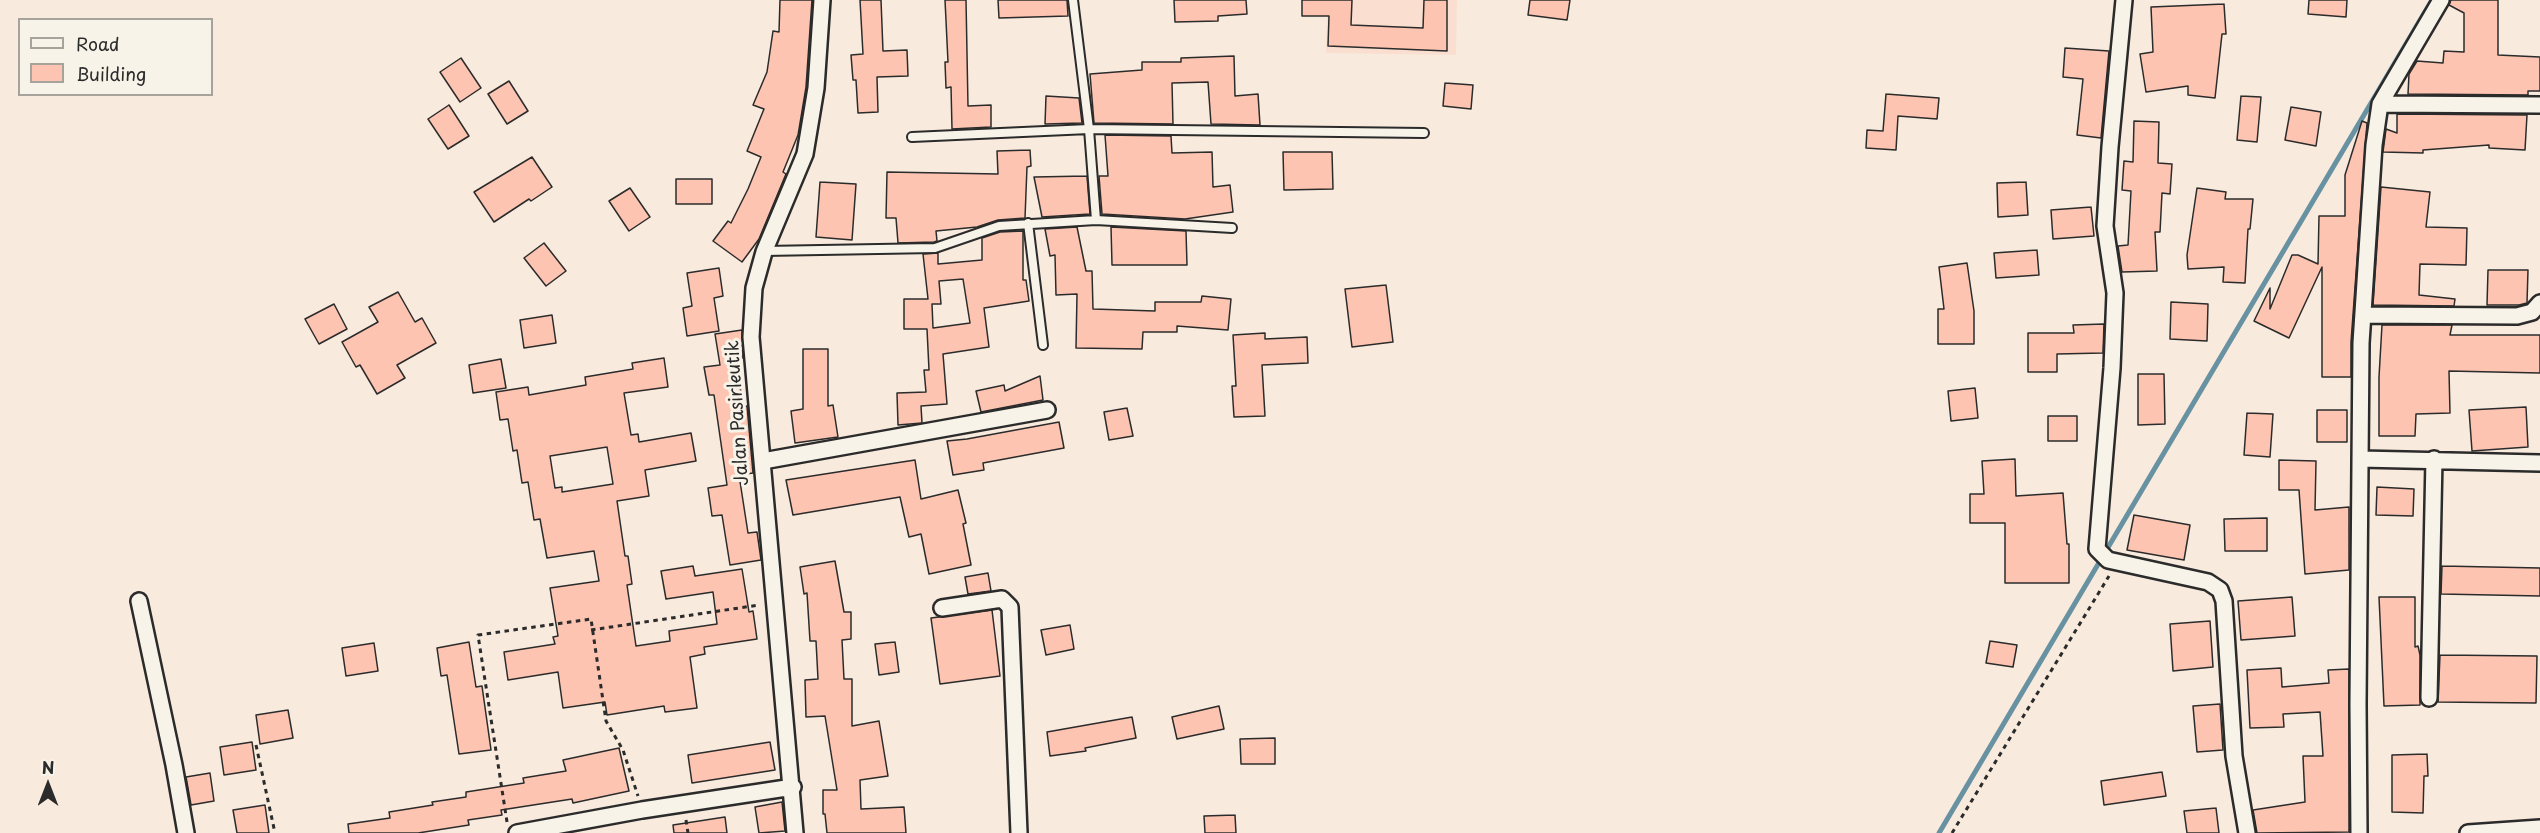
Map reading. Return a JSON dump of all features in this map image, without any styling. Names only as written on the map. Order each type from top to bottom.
[{"type":"street","name":"Jalan Pasirleutik","points":[[795,833],[793,787],[763,492],[763,461],[751,337],[754,288],[764,252],[805,154],[816,88],[822,0]]},
{"type":"street","points":[[2124,0],[2105,226],[2115,293],[2107,557],[2208,582],[2220,590],[2224,600],[2234,756],[2247,833]]},
{"type":"street","points":[[2360,833],[2358,704],[2360,459],[2364,315],[2374,145],[2380,104],[2441,0]]},
{"type":"street","points":[[2380,104],[2540,105]]},
{"type":"street","points":[[2364,315],[2517,316],[2532,312],[2540,303]]},
{"type":"street","points":[[763,461],[1047,410]]},
{"type":"street","points":[[2360,459],[2540,463]]},
{"type":"street","points":[[2429,698],[2434,459]]},
{"type":"street","points":[[942,608],[1002,599],[1010,607],[1019,833]]},
{"type":"street","points":[[139,600],[186,833]]},
{"type":"street","points":[[512,828],[793,787]]},
{"type":"street","points":[[2468,833],[2540,828]]},
{"type":"lane","points":[[1073,0],[1089,129],[1096,220]]},
{"type":"lane","points":[[912,136],[1089,129],[1424,133]]},
{"type":"lane","points":[[764,252],[935,248],[999,226],[1028,223],[1096,220],[1232,228]]},
{"type":"lane","points":[[1028,223],[1042,345]]},
{"type":"path","points":[[1952,833],[2107,557]]},
{"type":"path","points":[[591,630],[774,602]]},
{"type":"path","points":[[512,828],[478,635],[591,619],[606,721],[623,750],[642,810]]},
{"type":"path","points":[[256,745],[275,833]]},
{"type":"shaded area","points":[[1327,0],[1457,0],[1456,55],[1326,53]]},
{"type":"building","points":[[780,0],[812,0],[806,87],[798,135],[783,172],[786,174],[759,239],[742,262],[713,241],[728,221],[731,223],[761,157],[747,151],[764,109],[753,105],[767,72],[773,31],[779,32]]},
{"type":"building","points":[[860,0],[881,0],[883,51],[907,50],[908,76],[877,77],[878,112],[858,113],[856,80],[853,80],[851,55],[863,54]]},
{"type":"building","points":[[945,0],[966,0],[968,106],[991,105],[991,127],[952,129],[951,87],[946,88],[945,62],[948,62]]},
{"type":"building","points":[[998,0],[1067,0],[1068,16],[999,18]]},
{"type":"building","points":[[1174,0],[1246,0],[1247,14],[1218,16],[1218,21],[1175,22]]},
{"type":"building","points":[[1302,0],[1352,0],[1351,25],[1423,28],[1424,0],[1447,0],[1447,51],[1328,46],[1329,16],[1302,16]]},
{"type":"building","points":[[1530,0],[1570,0],[1567,20],[1528,15]]},
{"type":"building","points":[[2309,0],[2347,0],[2346,17],[2308,14]]},
{"type":"building","points":[[2451,0],[2498,0],[2498,55],[2540,57],[2540,91],[2528,91],[2528,95],[2408,94],[2409,74],[2417,61],[2443,63],[2444,51],[2464,52],[2464,13],[2449,5]]},
{"type":"building","points":[[2224,4],[2226,34],[2222,34],[2215,98],[2188,95],[2188,86],[2146,92],[2140,54],[2153,52],[2151,7]]},
{"type":"building","points":[[2065,48],[2109,51],[2101,138],[2077,135],[2083,79],[2063,77]]},
{"type":"building","points":[[1234,56],[1235,96],[1258,94],[1260,125],[1211,124],[1208,82],[1172,83],[1173,124],[1094,123],[1090,74],[1142,70],[1142,62],[1181,62],[1181,58]]},
{"type":"building","points":[[461,58],[481,88],[460,102],[440,72]]},
{"type":"building","points":[[509,81],[528,111],[507,124],[488,94]]},
{"type":"building","points":[[1445,83],[1473,85],[1471,109],[1443,106]]},
{"type":"building","points":[[1886,94],[1939,98],[1937,119],[1898,116],[1896,150],[1866,148],[1867,130],[1883,131]]},
{"type":"building","points":[[1046,96],[1079,98],[1082,123],[1045,124]]},
{"type":"building","points":[[2241,96],[2261,97],[2257,142],[2237,140]]},
{"type":"building","points":[[449,105],[469,136],[448,149],[428,119]]},
{"type":"building","points":[[2291,107],[2321,112],[2316,146],[2285,140]]},
{"type":"building","points":[[2397,114],[2527,115],[2525,150],[2489,148],[2489,145],[2423,150],[2423,153],[2383,152],[2386,129],[2397,133]]},
{"type":"building","points":[[2134,121],[2159,122],[2158,163],[2172,164],[2170,194],[2162,193],[2160,232],[2155,232],[2157,271],[2122,272],[2118,246],[2128,245],[2131,191],[2122,190],[2124,161],[2133,162]]},
{"type":"building","points":[[2362,121],[2367,123],[2351,342],[2351,377],[2322,377],[2322,267],[2289,338],[2254,321],[2270,288],[2270,309],[2292,255],[2298,255],[2318,264],[2319,216],[2345,216],[2345,175]]},
{"type":"building","points":[[1105,135],[1171,136],[1172,153],[1212,152],[1213,187],[1230,185],[1233,212],[1185,219],[1102,214],[1099,176],[1108,176]]},
{"type":"building","points":[[1030,150],[1031,166],[1027,167],[1025,218],[998,220],[977,227],[936,231],[937,241],[934,242],[898,243],[896,218],[886,218],[887,172],[998,174],[997,151]]},
{"type":"building","points":[[1283,152],[1332,152],[1333,189],[1284,190]]},
{"type":"building","points":[[532,157],[552,187],[494,222],[474,192]]},
{"type":"building","points":[[1087,176],[1090,214],[1042,217],[1034,177]]},
{"type":"building","points":[[676,179],[712,179],[712,204],[676,204]]},
{"type":"building","points":[[820,182],[856,184],[852,240],[816,237]]},
{"type":"building","points":[[2026,182],[2028,215],[1998,217],[1997,183]]},
{"type":"building","points":[[2381,187],[2430,192],[2426,227],[2467,228],[2466,265],[2420,264],[2419,295],[2455,299],[2454,306],[2373,305]]},
{"type":"building","points":[[630,188],[650,217],[629,231],[609,201]]},
{"type":"building","points":[[2197,188],[2226,192],[2225,199],[2253,199],[2250,229],[2248,229],[2245,283],[2223,282],[2224,267],[2188,269],[2187,255]]},
{"type":"building","points":[[2091,207],[2094,236],[2053,239],[2051,210]]},
{"type":"building","points":[[1077,227],[1086,271],[1092,271],[1093,309],[1155,311],[1155,302],[1201,302],[1202,296],[1231,299],[1228,330],[1177,326],[1177,332],[1143,332],[1142,349],[1076,348],[1077,294],[1056,295],[1055,255],[1050,256],[1045,229]]},
{"type":"building","points":[[1111,227],[1186,231],[1187,265],[1112,265]]},
{"type":"building","points":[[1023,231],[1023,280],[1026,280],[1029,301],[984,308],[989,347],[943,354],[947,404],[921,406],[922,423],[898,425],[897,393],[926,392],[924,370],[929,370],[927,329],[904,329],[904,299],[928,299],[923,254],[938,253],[938,264],[982,260],[982,238],[1000,232]],"holes":[[[963,279],[970,323],[933,328],[932,304],[941,304],[939,281]]]},
{"type":"building","points":[[544,243],[566,271],[546,286],[524,258]]},
{"type":"building","points":[[2037,250],[2039,275],[1996,278],[1994,253]]},
{"type":"building","points":[[1967,263],[1974,311],[1974,344],[1938,344],[1938,309],[1944,309],[1939,267]]},
{"type":"building","points":[[719,268],[723,296],[714,298],[719,331],[687,336],[683,308],[692,306],[687,273]]},
{"type":"building","points":[[2488,270],[2528,270],[2527,303],[2487,305]]},
{"type":"building","points":[[1386,285],[1393,342],[1352,347],[1345,289]]},
{"type":"building","points":[[398,292],[415,322],[422,318],[436,343],[397,365],[405,378],[377,394],[360,365],[356,367],[342,342],[378,322],[369,307]]},
{"type":"building","points":[[2171,302],[2208,304],[2207,341],[2170,339]]},
{"type":"building","points":[[334,304],[347,329],[319,344],[305,319]]},
{"type":"building","points":[[552,315],[556,343],[524,348],[520,320]]},
{"type":"building","points":[[2104,324],[2103,353],[2057,354],[2057,372],[2028,372],[2028,333],[2074,333],[2073,325]]},
{"type":"building","points":[[2382,325],[2452,325],[2450,335],[2540,335],[2540,373],[2449,371],[2450,413],[2416,414],[2415,436],[2379,436]]},
{"type":"building","points":[[742,330],[743,358],[736,359],[743,407],[747,406],[753,473],[739,475],[748,533],[757,532],[761,560],[730,565],[722,515],[712,516],[708,488],[727,485],[714,395],[709,395],[704,367],[720,365],[715,334]]},
{"type":"building","points":[[1265,333],[1265,339],[1307,337],[1308,363],[1262,365],[1265,416],[1234,417],[1232,386],[1236,386],[1233,335]]},
{"type":"building","points":[[803,349],[828,349],[828,406],[833,405],[838,437],[795,443],[791,411],[803,409]]},
{"type":"building","points":[[664,358],[668,387],[624,393],[631,435],[638,434],[639,442],[691,433],[696,461],[645,470],[649,496],[617,501],[625,556],[628,556],[632,584],[627,585],[636,646],[670,641],[669,631],[717,624],[713,592],[666,599],[661,571],[693,566],[695,576],[742,569],[749,612],[753,611],[757,639],[704,647],[705,654],[690,657],[697,708],[665,712],[664,706],[607,715],[605,702],[563,708],[558,672],[508,680],[504,652],[555,644],[553,637],[558,636],[550,588],[599,581],[594,551],[547,558],[540,519],[534,520],[528,482],[522,483],[517,450],[513,451],[508,419],[500,420],[496,392],[528,387],[529,395],[586,385],[585,377],[633,369],[632,363]],"holes":[[[607,447],[613,484],[562,492],[562,487],[555,488],[550,456]]]},
{"type":"building","points":[[501,359],[506,388],[473,393],[469,365]]},
{"type":"building","points":[[2138,374],[2164,374],[2165,424],[2138,425]]},
{"type":"building","points":[[1040,376],[1043,400],[981,412],[976,391],[1004,385],[1005,391]]},
{"type":"building","points":[[1975,388],[1978,418],[1951,421],[1948,391]]},
{"type":"building","points":[[2526,407],[2528,447],[2472,451],[2469,410]]},
{"type":"building","points":[[1127,408],[1133,436],[1109,440],[1104,412]]},
{"type":"building","points":[[2317,410],[2347,410],[2347,442],[2317,442]]},
{"type":"building","points":[[2247,413],[2273,414],[2270,457],[2244,455]]},
{"type":"building","points":[[2048,416],[2077,416],[2077,441],[2048,441]]},
{"type":"building","points":[[1059,422],[1064,448],[983,463],[984,470],[953,475],[947,441]]},
{"type":"building","points":[[2015,459],[2016,496],[2063,493],[2067,544],[2069,544],[2069,583],[2005,583],[2005,523],[1970,523],[1970,494],[1984,494],[1982,461]]},
{"type":"building","points":[[915,460],[921,499],[958,490],[966,523],[963,524],[971,565],[929,574],[921,534],[909,537],[900,497],[793,515],[786,480]]},
{"type":"building","points":[[2279,460],[2316,461],[2315,510],[2349,507],[2349,570],[2305,574],[2299,490],[2279,490]]},
{"type":"building","points":[[2377,487],[2414,489],[2413,516],[2376,515]]},
{"type":"building","points":[[2134,515],[2190,525],[2184,560],[2127,550]]},
{"type":"building","points":[[2267,518],[2267,551],[2225,551],[2224,519]]},
{"type":"building","points":[[835,561],[844,612],[851,612],[851,639],[842,640],[844,679],[852,679],[852,726],[879,721],[888,776],[860,780],[861,809],[904,807],[906,833],[827,833],[825,814],[823,814],[823,790],[837,790],[825,716],[806,717],[805,680],[818,679],[816,641],[810,641],[807,593],[804,594],[800,567]]},
{"type":"building","points":[[2442,566],[2540,568],[2540,596],[2441,594]]},
{"type":"building","points":[[988,573],[991,591],[968,594],[965,577]]},
{"type":"building","points":[[2292,597],[2295,636],[2241,640],[2238,601]]},
{"type":"building","points":[[2379,597],[2415,597],[2415,647],[2418,646],[2420,655],[2420,705],[2384,706]]},
{"type":"building","points":[[992,610],[1000,676],[940,684],[931,618]]},
{"type":"building","points":[[2210,621],[2213,667],[2173,671],[2170,624]]},
{"type":"building","points":[[1070,625],[1074,649],[1046,655],[1041,630]]},
{"type":"building","points":[[1990,641],[2017,645],[2013,667],[1986,663]]},
{"type":"building","points":[[469,642],[476,687],[482,686],[491,750],[459,754],[447,675],[441,676],[437,648]]},
{"type":"building","points":[[895,642],[899,672],[879,675],[875,644]]},
{"type":"building","points":[[374,643],[378,671],[346,676],[342,648]]},
{"type":"building","points":[[2440,655],[2537,656],[2536,703],[2438,702]]},
{"type":"building","points":[[2281,668],[2282,687],[2329,683],[2328,670],[2349,669],[2349,832],[2257,833],[2253,810],[2305,802],[2303,756],[2323,756],[2320,712],[2283,714],[2284,727],[2250,728],[2247,670]]},
{"type":"building","points":[[2220,704],[2223,750],[2197,752],[2193,706]]},
{"type":"building","points":[[1219,706],[1224,729],[1177,739],[1172,717]]},
{"type":"building","points":[[288,710],[293,738],[260,744],[256,715]]},
{"type":"building","points":[[1132,717],[1136,738],[1085,748],[1086,751],[1050,756],[1047,732]]},
{"type":"building","points":[[1275,738],[1275,764],[1241,764],[1240,739]]},
{"type":"building","points":[[252,742],[256,770],[224,775],[220,747]]},
{"type":"building","points":[[770,742],[775,770],[692,783],[688,755]]},
{"type":"building","points":[[619,748],[629,791],[573,803],[572,799],[501,810],[502,815],[468,820],[469,825],[418,833],[349,833],[348,824],[390,818],[389,812],[466,797],[466,792],[524,783],[523,778],[566,771],[563,760]]},
{"type":"building","points":[[2427,754],[2428,776],[2424,776],[2423,813],[2392,812],[2392,755]]},
{"type":"building","points":[[2162,772],[2166,796],[2104,805],[2101,781]]},
{"type":"building","points":[[210,773],[214,801],[191,805],[186,777]]},
{"type":"building","points":[[782,802],[785,831],[759,833],[755,807]]},
{"type":"building","points":[[265,805],[269,833],[237,833],[233,810]]},
{"type":"building","points":[[2216,808],[2219,833],[2187,833],[2184,811]]},
{"type":"building","points":[[1235,815],[1236,833],[1205,833],[1204,816]]},
{"type":"building","points":[[725,817],[727,833],[674,833],[673,825]]},
{"type":"waterway","points":[[1939,833],[2432,0]]}]
